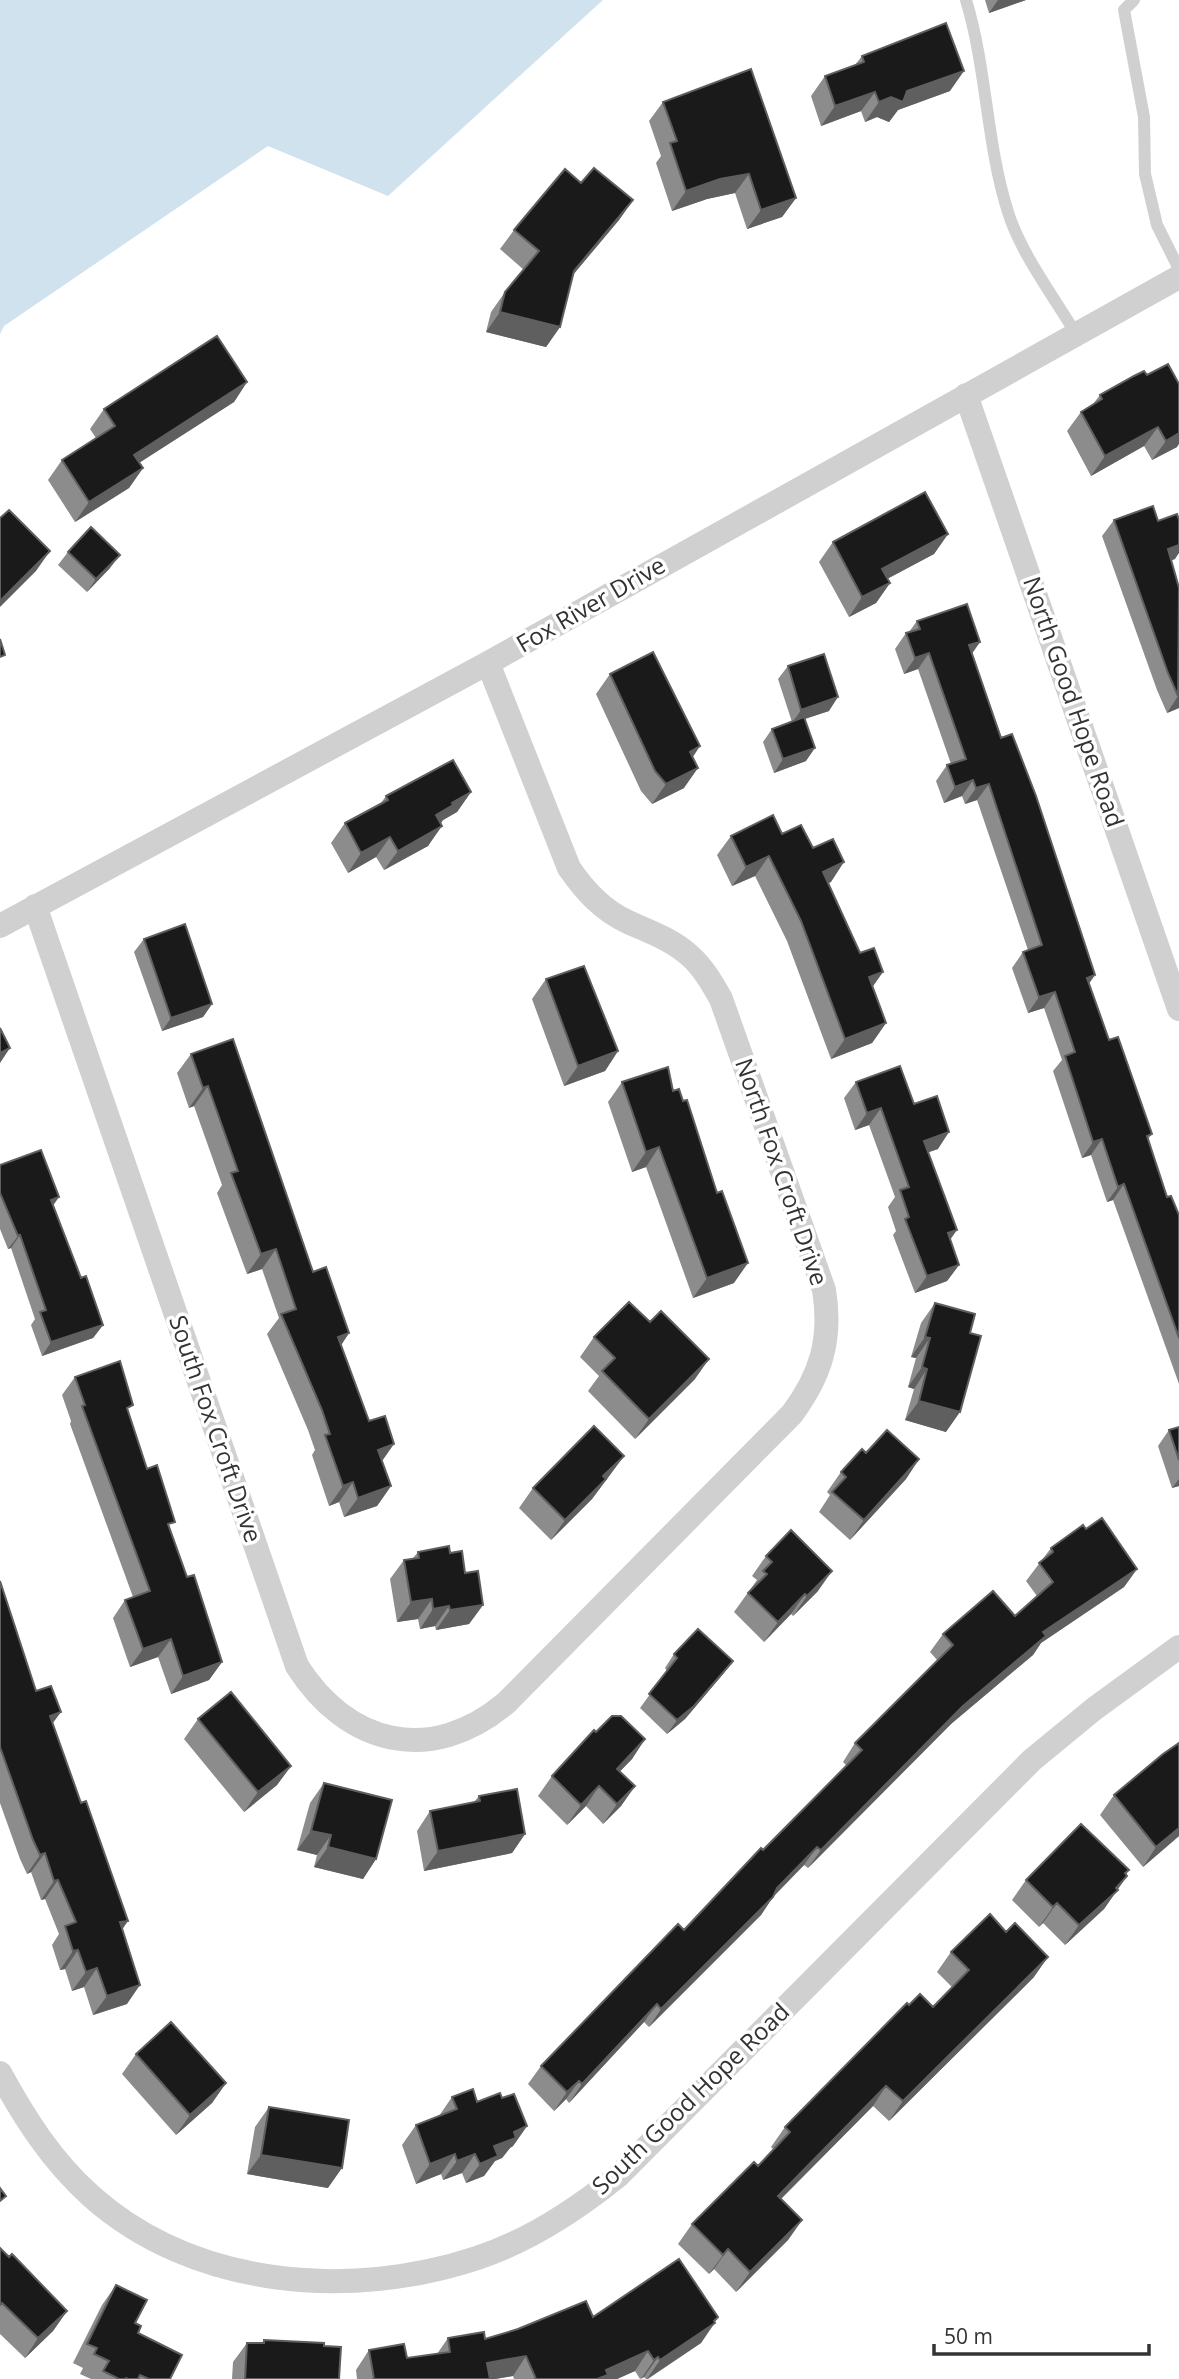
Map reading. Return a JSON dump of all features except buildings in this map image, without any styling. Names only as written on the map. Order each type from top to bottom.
[{"type":"street","name":"Fox River Drive","points":[[0,926],[488,663],[1179,278]]},
{"type":"street","name":"North Good Hope Road","points":[[966,395],[1179,1009]]},
{"type":"street","name":"North Fox Croft Drive","points":[[488,663],[569,869],[603,907],[626,921],[663,936],[689,955],[706,974],[721,999],[824,1290],[828,1314],[822,1363],[808,1392],[792,1414],[545,1664]]},
{"type":"street","name":"South Fox Croft Drive","points":[[35,906],[297,1666],[312,1690],[325,1704],[370,1732],[401,1739],[430,1739],[451,1735],[493,1714],[545,1664]]},
{"type":"street","name":"South Good Hope Road","points":[[0,2073],[22,2114],[54,2159],[93,2197],[132,2226],[180,2251],[214,2264],[271,2277],[323,2282],[363,2281],[422,2274],[479,2258],[530,2236],[571,2212],[618,2176],[1032,1760],[1110,1697],[1179,1647]]},
{"type":"lane","points":[[966,0],[975,29],[995,159],[1008,214],[1076,334]]},
{"type":"lane","points":[[1134,0],[1124,10],[1144,117],[1145,174],[1157,225],[1179,269]]},
{"type":"water","points":[[0,0],[603,0],[388,196],[268,146],[4,326],[0,334]]}]
